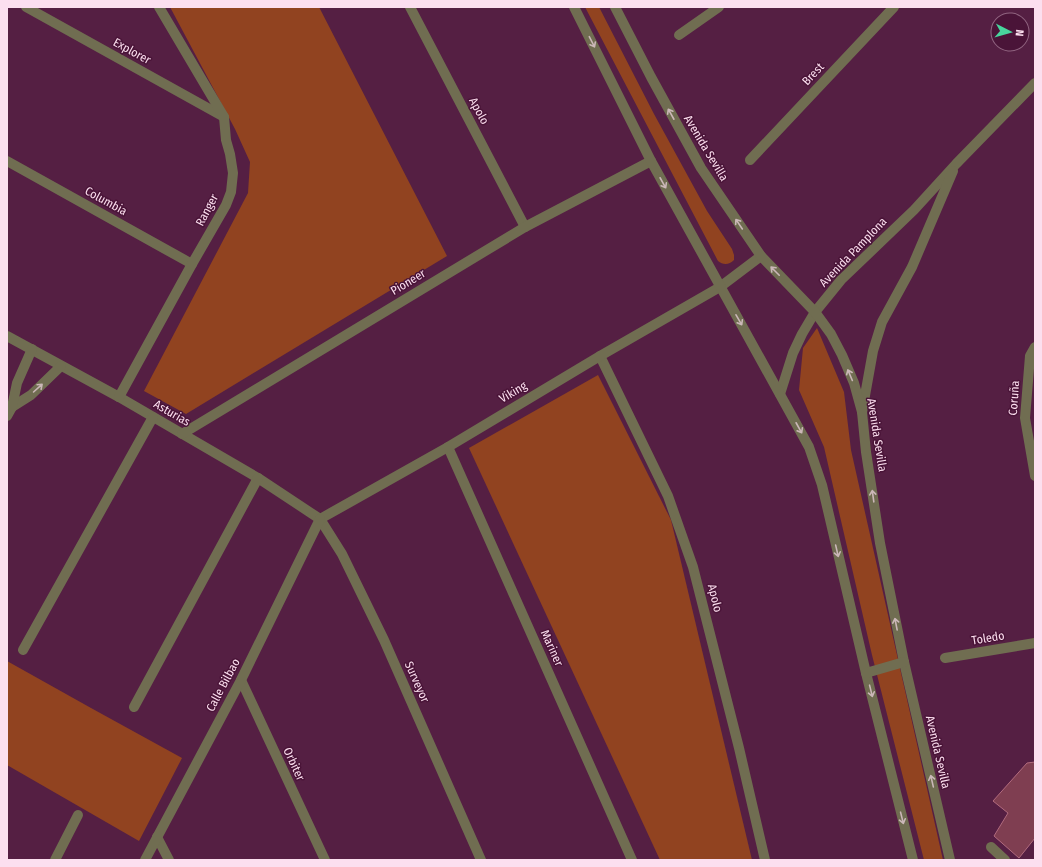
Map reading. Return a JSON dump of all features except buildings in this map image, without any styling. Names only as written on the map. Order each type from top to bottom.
[{"type":"street","name":"Explorer","points":[[26,7],[224,117]]},
{"type":"street","name":"Ranger","points":[[119,398],[226,205],[231,192],[233,173],[226,140],[224,117],[159,7]]},
{"type":"street","name":"Apolo","points":[[410,7],[525,227]]},
{"type":"street","points":[[574,7],[651,161],[809,447],[822,485],[912,860]]},
{"type":"street","name":"Avenida Sevilla","points":[[615,7],[651,77],[701,168],[761,256],[815,312],[831,334],[854,383],[862,412],[866,452],[880,543],[904,662],[950,860]]},
{"type":"street","points":[[679,35],[719,7]]},
{"type":"street","name":"Brest","points":[[750,160],[894,7]]},
{"type":"street","name":"Avenida Pamplona","points":[[780,394],[793,353],[802,334],[815,312],[841,280],[914,210],[956,164],[1035,83]]},
{"type":"street","name":"Columbia","points":[[7,161],[192,264]]},
{"type":"street","name":"Pioneer","points":[[182,434],[525,227],[651,161]]},
{"type":"street","name":"Avenida Pamplona","points":[[862,412],[873,351],[882,322],[912,267],[956,164]]},
{"type":"street","name":"Viking","points":[[320,519],[448,447],[600,356],[720,287],[761,256]]},
{"type":"street","name":"Asturias","points":[[7,336],[153,417],[258,478],[320,519]]},
{"type":"street","name":"Coruña","points":[[1035,347],[1030,356],[1025,418],[1035,476]]},
{"type":"street","points":[[7,416],[12,407],[17,383],[32,349]]},
{"type":"street","name":"Apolo","points":[[600,356],[668,496],[694,567],[765,860]]},
{"type":"street","points":[[12,407],[30,395],[61,366]]},
{"type":"street","points":[[23,650],[153,417]]},
{"type":"street","name":"Mariner","points":[[448,447],[632,860]]},
{"type":"street","points":[[134,707],[258,478]]},
{"type":"street","name":"Calle Bilbao","points":[[145,860],[241,680],[320,519]]},
{"type":"street","name":"Surveyor","points":[[320,519],[342,554],[384,640],[481,860]]},
{"type":"street","name":"Toledo","points":[[945,658],[1035,643]]},
{"type":"street","points":[[866,673],[904,662]]},
{"type":"street","name":"Orbiter","points":[[241,680],[325,860]]},
{"type":"street","points":[[55,860],[78,815]]},
{"type":"street","points":[[157,837],[169,860]]},
{"type":"street","points":[[991,847],[1005,860]]},
{"type":"shaded area","points":[[170,7],[319,7],[447,256],[186,414],[144,391],[248,193],[250,162],[235,129]]},
{"type":"shaded area","points":[[585,7],[599,7],[654,114],[707,211],[732,249],[734,260],[730,263],[724,264],[718,261]]},
{"type":"shaded area","points":[[817,328],[844,392],[851,450],[943,860],[924,860],[872,655],[824,447],[799,390],[803,348]]},
{"type":"shaded area","points":[[598,375],[671,520],[752,860],[660,860],[469,448]]},
{"type":"shaded area","points":[[7,661],[182,758],[139,841],[7,765]]}]
